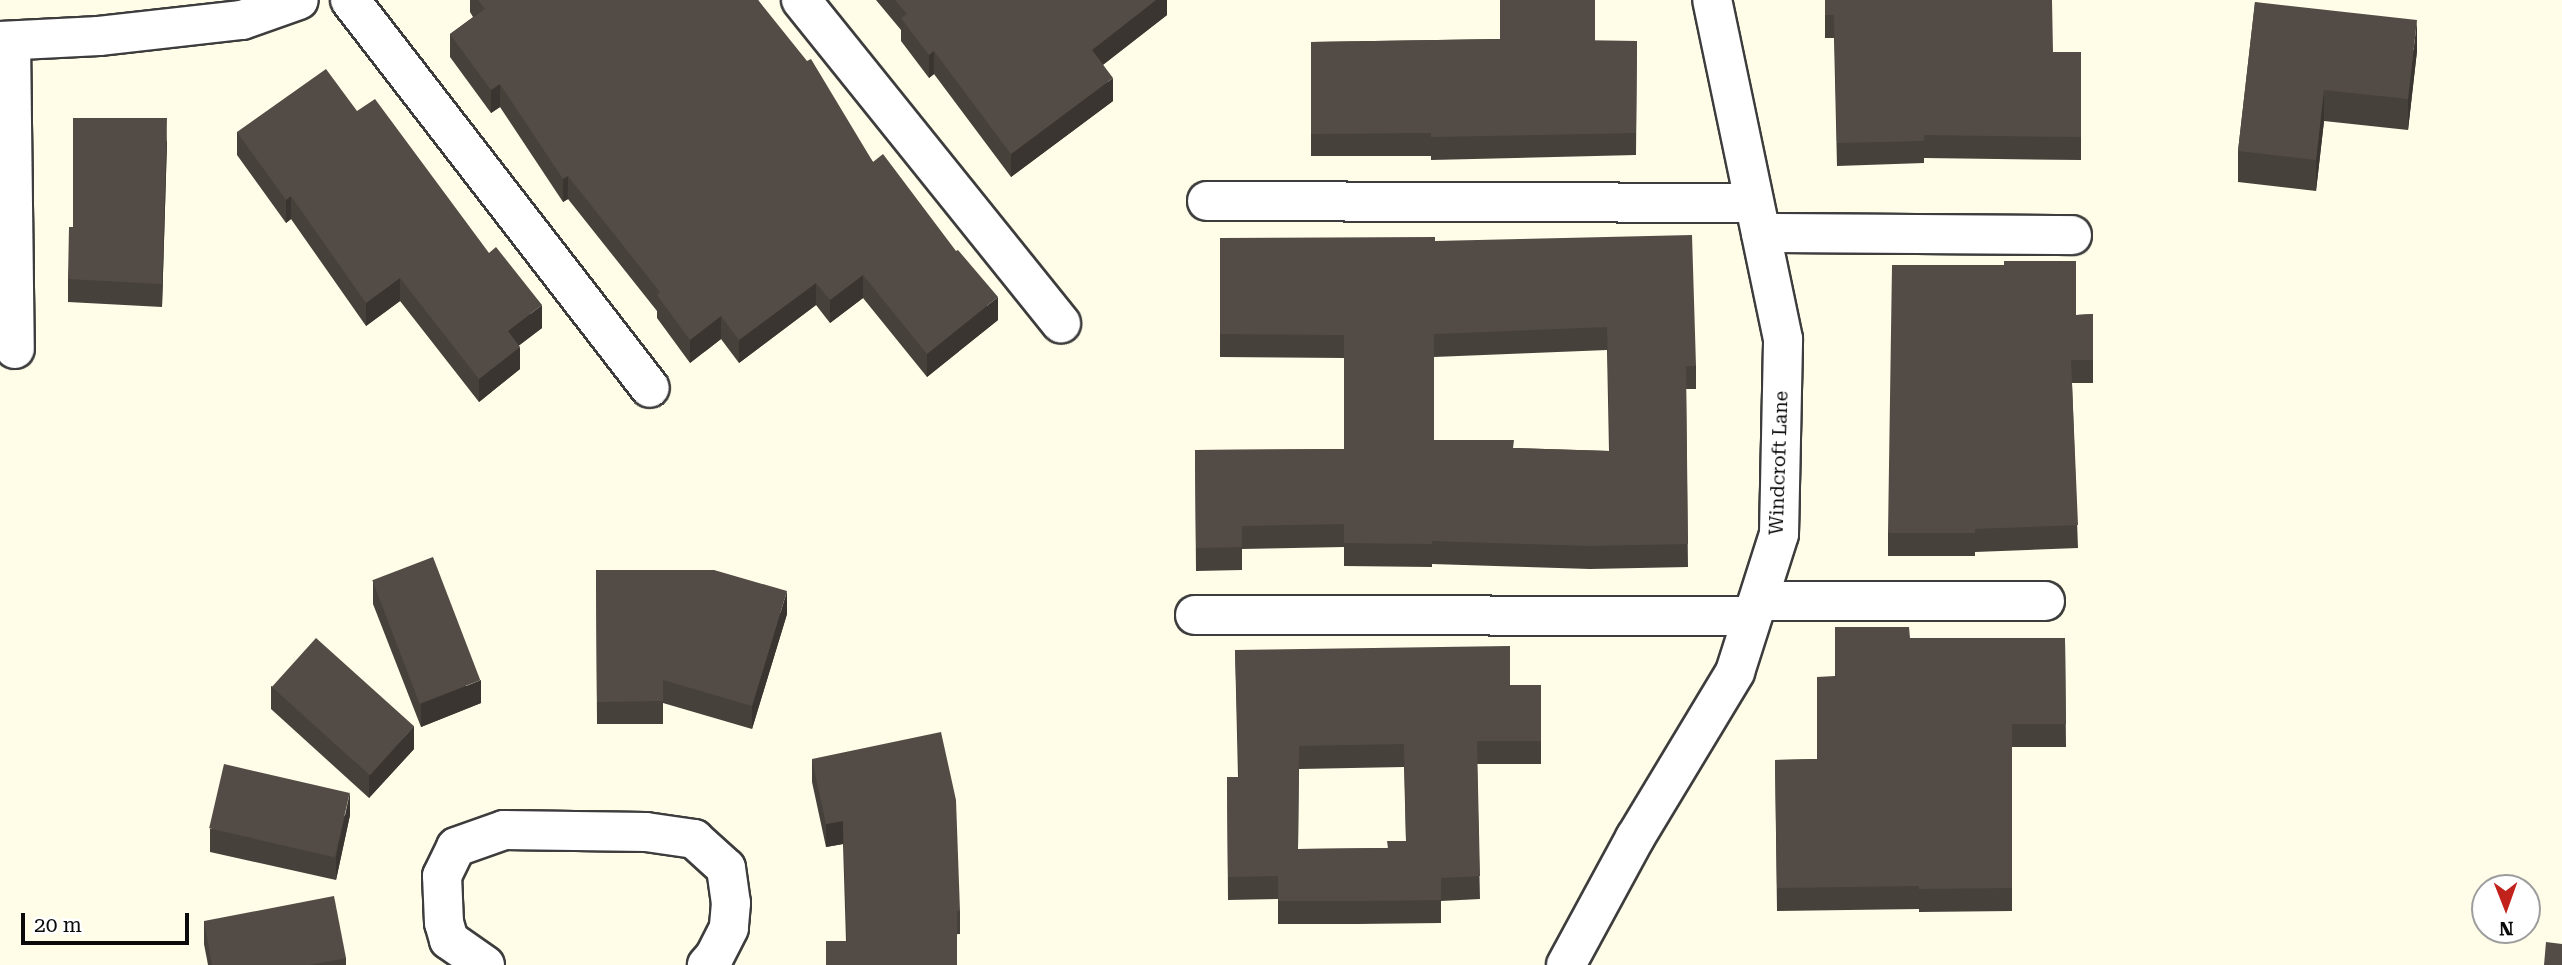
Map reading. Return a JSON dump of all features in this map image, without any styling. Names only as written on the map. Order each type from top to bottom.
[{"type":"street","points":[[15,349],[5,41],[99,36],[181,13],[242,20],[299,0]]},
{"type":"street","points":[[349,0],[650,388]]},
{"type":"street","points":[[800,0],[1061,323]]},
{"type":"street","name":"Windcroft Lane","points":[[1566,965],[1635,838],[1735,672],[1779,534],[1783,339],[1712,0]]},
{"type":"street","points":[[1207,201],[1758,218],[2072,235]]},
{"type":"street","points":[[1195,615],[1755,608],[2045,601]]},
{"type":"street","points":[[485,965],[478,963],[449,940],[444,923],[442,876],[456,847],[504,830],[517,830],[646,832],[694,839],[726,868],[731,903],[729,928],[715,957],[706,965]]},
{"type":"building","points":[[478,0],[758,0],[807,61],[811,59],[873,162],[883,154],[956,251],[958,250],[998,297],[927,354],[863,275],[830,300],[816,283],[739,340],[721,316],[690,340],[657,295],[660,292],[568,176],[563,179],[500,84],[491,90],[450,34],[485,9]]},
{"type":"building","points":[[895,0],[1156,0],[1092,50],[1113,78],[1011,154],[934,51],[929,55],[901,18],[907,14]]},
{"type":"building","points":[[1500,0],[1595,0],[1595,41],[1637,41],[1636,133],[1431,137],[1431,133],[1311,134],[1311,42],[1500,39]]},
{"type":"building","points":[[1825,0],[2052,0],[2053,52],[2081,52],[2081,137],[1924,135],[1924,141],[1837,143],[1834,15],[1825,15]]},
{"type":"building","points":[[2255,2],[2417,20],[2408,99],[2324,90],[2316,160],[2238,151]]},
{"type":"building","points":[[326,69],[357,111],[375,99],[489,253],[496,247],[542,305],[508,331],[520,347],[479,379],[400,278],[366,303],[291,196],[286,200],[237,132]]},
{"type":"building","points":[[73,118],[167,118],[162,284],[68,279],[69,227],[73,227]]},
{"type":"building","points":[[1692,235],[1696,366],[1686,366],[1688,544],[1590,546],[1432,541],[1432,544],[1344,543],[1344,524],[1242,526],[1242,547],[1196,548],[1195,450],[1344,449],[1344,335],[1220,334],[1220,238],[1435,237],[1435,241]],"holes":[[[1607,327],[1610,451],[1513,448],[1514,440],[1434,440],[1434,334]]]},
{"type":"building","points":[[2004,261],[2076,261],[2076,315],[2093,314],[2093,360],[2071,360],[2078,525],[1975,529],[1975,533],[1888,533],[1892,265],[2004,265]]},
{"type":"building","points":[[433,557],[480,680],[420,704],[372,580]]},
{"type":"building","points":[[596,570],[714,570],[787,591],[752,706],[663,680],[663,701],[597,702]]},
{"type":"building","points":[[1835,627],[1909,627],[1910,638],[2065,638],[2066,724],[2012,724],[2012,888],[1777,888],[1775,760],[1817,759],[1817,677],[1835,676]]},
{"type":"building","points":[[316,638],[414,726],[370,775],[272,687]]},
{"type":"building","points":[[1510,646],[1510,685],[1541,685],[1541,741],[1477,741],[1480,876],[1441,878],[1441,900],[1357,901],[1278,901],[1278,876],[1228,877],[1227,777],[1239,777],[1235,650]],"holes":[[[1404,744],[1406,841],[1387,841],[1388,848],[1298,849],[1299,746]]]},
{"type":"building","points":[[941,732],[956,800],[960,911],[957,911],[957,965],[826,965],[826,941],[847,941],[843,821],[826,824],[812,759]]},
{"type":"building","points":[[224,764],[350,793],[335,857],[209,828]]},
{"type":"building","points":[[334,896],[346,958],[310,965],[212,965],[204,921]]},
{"type":"building","points":[[2546,942],[2562,944],[2562,965],[2544,965]]}]
